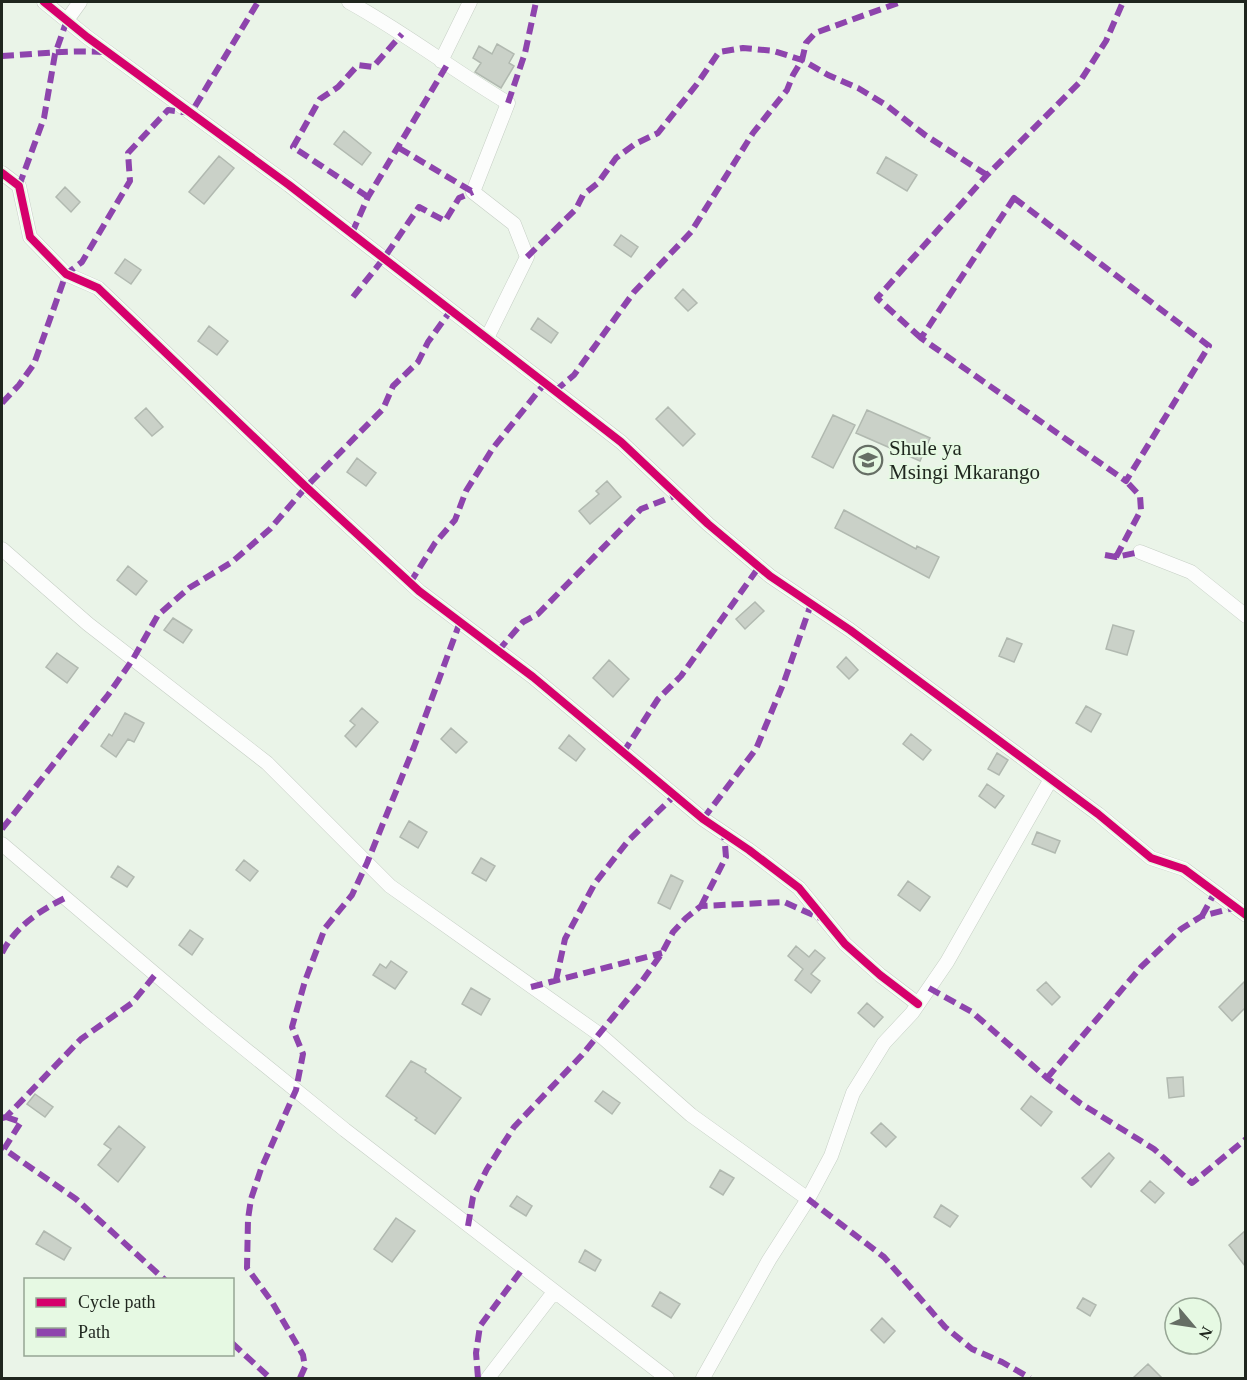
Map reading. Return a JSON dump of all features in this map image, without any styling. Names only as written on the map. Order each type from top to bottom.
[{"type":"street","points":[[44,2],[290,185],[621,442],[708,524],[770,576],[850,630],[1051,779],[1151,858],[1184,869],[1245,915]]},
{"type":"street","points":[[66,20],[80,2]]},
{"type":"street","points":[[349,2],[508,103],[473,192],[514,224],[527,257],[487,338]]},
{"type":"street","points":[[441,61],[470,2]]},
{"type":"street","points":[[2,173],[19,186],[30,237],[66,274],[98,288],[419,591],[533,677],[703,819],[799,888],[845,944],[918,1004]]},
{"type":"street","points":[[2,549],[88,624],[267,762],[390,886],[599,1034],[691,1115],[808,1198]]},
{"type":"street","points":[[1140,552],[1191,572],[1245,616]]},
{"type":"street","points":[[703,1378],[831,1156],[853,1093],[884,1043],[918,1004],[947,962],[1051,779]]},
{"type":"street","points":[[2,844],[208,1020],[345,1130],[668,1378]]},
{"type":"street","points":[[488,1378],[554,1292]]},
{"type":"building","points":[[497,44],[514,54],[509,63],[514,66],[501,88],[475,72],[481,63],[473,58],[479,46],[492,54]]},
{"type":"building","points":[[344,131],[371,153],[362,165],[334,144]]},
{"type":"building","points":[[219,156],[234,168],[204,204],[189,192]]},
{"type":"building","points":[[886,157],[917,175],[907,191],[877,173]]},
{"type":"building","points":[[65,187],[80,202],[71,212],[56,197]]},
{"type":"building","points":[[621,235],[638,247],[631,257],[614,245]]},
{"type":"building","points":[[125,259],[141,270],[131,284],[115,273]]},
{"type":"building","points":[[683,289],[697,303],[688,311],[675,298]]},
{"type":"building","points":[[538,318],[558,333],[551,343],[531,329]]},
{"type":"building","points":[[209,326],[228,341],[217,355],[198,341]]},
{"type":"building","points":[[668,407],[695,434],[683,446],[656,419]]},
{"type":"building","points":[[146,408],[163,427],[152,436],[135,418]]},
{"type":"building","points":[[867,410],[930,438],[920,461],[856,433]]},
{"type":"building","points":[[833,415],[855,425],[833,468],[812,457]]},
{"type":"building","points":[[357,458],[376,473],[366,486],[347,472]]},
{"type":"building","points":[[607,481],[621,497],[590,524],[579,511],[599,494],[596,491]]},
{"type":"building","points":[[844,510],[916,549],[917,546],[939,557],[929,578],[835,528]]},
{"type":"building","points":[[128,566],[147,581],[136,595],[117,580]]},
{"type":"building","points":[[755,602],[764,611],[745,629],[736,619]]},
{"type":"building","points":[[173,618],[192,630],[183,643],[164,630]]},
{"type":"building","points":[[1113,625],[1134,631],[1127,655],[1106,649]]},
{"type":"building","points":[[1007,638],[1022,644],[1014,662],[999,656]]},
{"type":"building","points":[[57,653],[78,668],[67,683],[46,667]]},
{"type":"building","points":[[846,657],[858,670],[849,679],[837,667]]},
{"type":"building","points":[[609,660],[629,679],[613,697],[593,678]]},
{"type":"building","points":[[1086,706],[1101,714],[1091,732],[1076,723]]},
{"type":"building","points":[[362,708],[378,722],[356,747],[345,736],[355,725],[350,721]]},
{"type":"building","points":[[125,713],[144,723],[134,742],[128,739],[116,757],[101,746],[109,734],[112,736]]},
{"type":"building","points":[[451,728],[467,742],[456,753],[441,739]]},
{"type":"building","points":[[911,734],[931,750],[923,760],[903,744]]},
{"type":"building","points":[[569,735],[585,749],[576,761],[559,748]]},
{"type":"building","points":[[997,753],[1008,760],[999,775],[988,769]]},
{"type":"building","points":[[987,784],[1004,796],[995,808],[979,796]]},
{"type":"building","points":[[409,821],[427,832],[418,848],[400,837]]},
{"type":"building","points":[[1037,832],[1060,841],[1055,853],[1032,844]]},
{"type":"building","points":[[481,858],[495,866],[486,881],[472,873]]},
{"type":"building","points":[[244,860],[258,871],[250,881],[236,870]]},
{"type":"building","points":[[118,866],[134,877],[127,887],[111,877]]},
{"type":"building","points":[[671,875],[683,881],[670,909],[658,903]]},
{"type":"building","points":[[908,881],[930,897],[920,911],[898,895]]},
{"type":"building","points":[[190,930],[203,939],[192,955],[179,945]]},
{"type":"building","points":[[796,946],[809,957],[815,950],[825,958],[811,974],[820,981],[811,993],[795,980],[803,969],[788,956]]},
{"type":"building","points":[[391,961],[407,972],[395,989],[373,975],[380,964],[386,968]]},
{"type":"building","points":[[1245,981],[1245,1008],[1232,1021],[1219,1007]]},
{"type":"building","points":[[1046,982],[1060,997],[1052,1005],[1037,990]]},
{"type":"building","points":[[471,988],[490,999],[481,1015],[462,1004]]},
{"type":"building","points":[[867,1003],[883,1017],[874,1027],[858,1013]]},
{"type":"building","points":[[411,1061],[426,1069],[425,1072],[461,1098],[435,1134],[386,1096]]},
{"type":"building","points":[[1183,1077],[1184,1096],[1169,1098],[1167,1078]]},
{"type":"building","points":[[603,1091],[620,1103],[612,1114],[595,1101]]},
{"type":"building","points":[[35,1094],[53,1107],[45,1117],[27,1104]]},
{"type":"building","points":[[1031,1096],[1052,1112],[1041,1126],[1021,1109]]},
{"type":"building","points":[[881,1123],[896,1137],[886,1147],[871,1133]]},
{"type":"building","points":[[119,1126],[145,1147],[118,1182],[98,1165],[111,1149],[104,1144]]},
{"type":"building","points":[[1109,1153],[1114,1158],[1091,1187],[1082,1178]]},
{"type":"building","points":[[720,1170],[734,1178],[723,1195],[710,1187]]},
{"type":"building","points":[[1150,1181],[1164,1193],[1155,1203],[1141,1191]]},
{"type":"building","points":[[517,1196],[532,1206],[526,1216],[510,1206]]},
{"type":"building","points":[[941,1205],[958,1216],[950,1227],[934,1217]]},
{"type":"building","points":[[396,1218],[415,1231],[392,1262],[374,1249]]},
{"type":"building","points":[[44,1231],[71,1248],[64,1260],[36,1244]]},
{"type":"building","points":[[1245,1231],[1245,1266],[1229,1245]]},
{"type":"building","points":[[585,1250],[601,1260],[595,1271],[579,1262]]},
{"type":"building","points":[[660,1292],[680,1304],[671,1318],[652,1306]]},
{"type":"building","points":[[1083,1298],[1096,1305],[1090,1316],[1077,1308]]},
{"type":"building","points":[[882,1318],[895,1331],[884,1343],[871,1330]]},
{"type":"building","points":[[1148,1364],[1162,1378],[1133,1378]]},
{"type":"marked path","points":[[2,403],[34,364],[66,274],[82,262],[130,181],[128,153],[168,110],[191,113],[258,2]]},
{"type":"marked path","points":[[508,103],[525,53],[536,2]]},
{"type":"marked path","points":[[555,391],[574,375],[634,292],[691,232],[753,133],[787,90],[802,60],[806,43],[815,33],[901,2]]},
{"type":"marked path","points":[[921,338],[877,298],[987,175],[1079,83],[1106,41],[1123,2]]},
{"type":"marked path","points":[[19,186],[44,118],[55,54],[67,20]]},
{"type":"marked path","points":[[368,197],[293,147],[320,99],[338,87],[358,65],[373,67],[402,34]]},
{"type":"marked path","points":[[527,257],[576,209],[583,195],[598,183],[616,158],[635,144],[658,133],[719,52],[743,48],[774,51],[802,60],[886,105],[925,135],[987,175]]},
{"type":"marked path","points":[[2,56],[105,52]]},
{"type":"marked path","points":[[352,233],[368,197],[447,65]]},
{"type":"marked path","points":[[399,148],[473,192]]},
{"type":"marked path","points":[[353,297],[384,258],[419,207],[445,221],[459,198],[473,192]]},
{"type":"marked path","points":[[1014,198],[1209,346],[1126,481],[921,338],[1014,198]]},
{"type":"marked path","points":[[2,829],[108,695],[133,659],[158,615],[189,588],[232,562],[270,529],[306,487],[383,409],[393,386],[418,362],[428,342],[451,310]]},
{"type":"marked path","points":[[410,583],[435,543],[455,520],[466,491],[493,448],[545,383]]},
{"type":"marked path","points":[[1116,557],[1141,510],[1140,496],[1126,481]]},
{"type":"marked path","points":[[498,651],[523,622],[538,614],[641,509],[677,495]]},
{"type":"marked path","points":[[1105,555],[1116,557],[1140,552]]},
{"type":"marked path","points":[[623,753],[658,699],[681,676],[759,567]]},
{"type":"marked path","points":[[703,819],[756,749],[784,682],[811,604]]},
{"type":"marked path","points":[[300,1378],[305,1367],[303,1355],[272,1302],[247,1268],[248,1219],[251,1199],[261,1169],[296,1090],[303,1054],[292,1027],[305,981],[325,928],[352,895],[367,863],[414,747],[460,622]]},
{"type":"marked path","points":[[556,980],[565,939],[595,883],[628,841],[675,795]]},
{"type":"marked path","points":[[701,906],[726,857],[724,833]]},
{"type":"marked path","points":[[1202,916],[1215,892]]},
{"type":"marked path","points":[[2,953],[14,935],[29,921],[46,908],[65,898]]},
{"type":"marked path","points":[[468,1226],[473,1197],[487,1169],[514,1127],[582,1055],[640,984],[662,953],[673,932],[686,918],[701,906],[784,902],[820,918]]},
{"type":"marked path","points":[[1047,1078],[1141,967],[1181,929],[1202,916],[1237,907]]},
{"type":"marked path","points":[[531,987],[662,953]]},
{"type":"marked path","points":[[2,1118],[6,1117],[81,1039],[132,1003],[155,975]]},
{"type":"marked path","points":[[929,988],[972,1012],[1047,1078],[1080,1103],[1154,1149],[1192,1183],[1246,1139]]},
{"type":"marked path","points":[[6,1117],[21,1122],[4,1149],[76,1199],[163,1278]]},
{"type":"marked path","points":[[808,1199],[884,1257],[945,1327],[972,1349],[1030,1378]]},
{"type":"marked path","points":[[478,1378],[476,1353],[480,1326],[523,1268]]},
{"type":"marked path","points":[[234,1345],[270,1378]]},
{"type":"cycle path","points":[[44,2],[87,37],[289,185],[621,442],[708,524],[770,576],[850,630],[1098,814],[1151,858],[1184,869],[1246,915]]},
{"type":"cycle path","points":[[2,173],[19,186],[30,237],[66,274],[98,288],[306,487],[419,591],[533,677],[703,819],[799,888],[845,944],[918,1004]]},
{"type":"place","name":"Shule ya Msingi Mkarango","points":[[868,460]]}]
